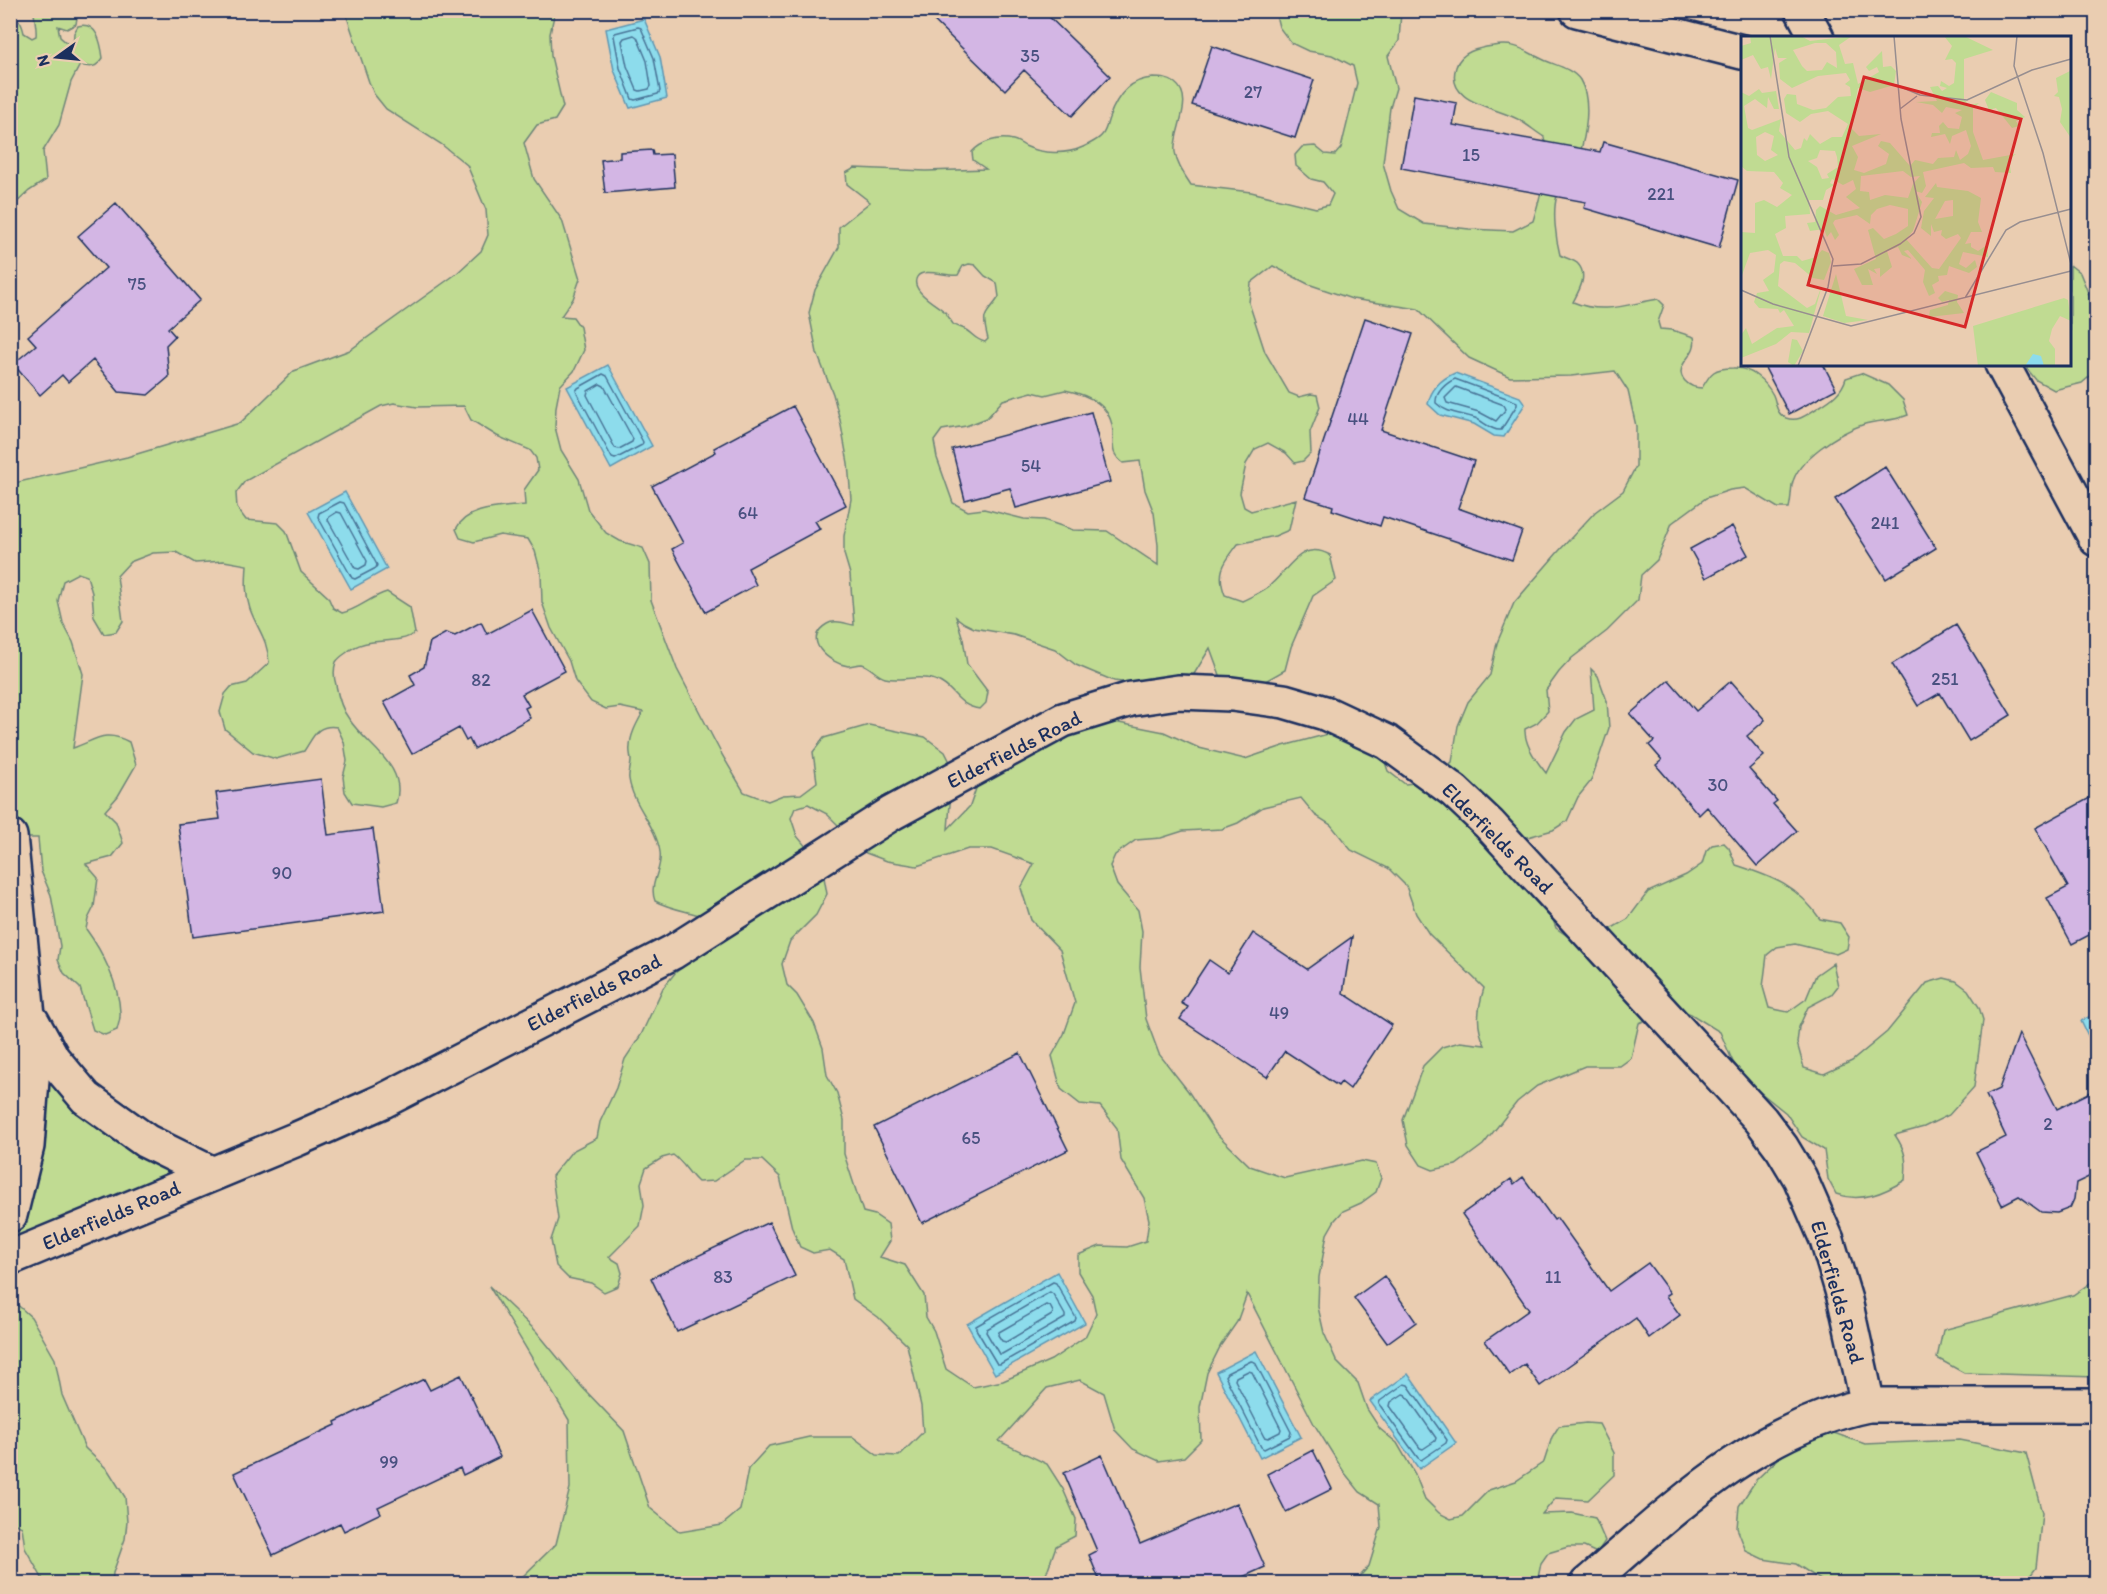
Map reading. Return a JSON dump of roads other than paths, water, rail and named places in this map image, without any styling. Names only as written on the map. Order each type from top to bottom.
[{"type":"street","points":[[1577,10],[1741,51]]},
{"type":"street","points":[[1802,10],[1816,36]]},
{"type":"street","points":[[2003,366],[2097,539]]},
{"type":"street","name":"Elderfields Road","points":[[10,1258],[297,1139],[382,1101],[673,952],[892,813],[1063,720],[1131,699],[1178,692],[1232,694],[1284,701],[1325,713],[1387,742],[1454,791],[1489,824],[1761,1120],[1800,1178],[1827,1240],[1845,1300],[1868,1405]]},
{"type":"street","points":[[10,836],[32,1080],[27,1146],[10,1215]]},
{"type":"street","name":"Elderfields Road","points":[[28,1016],[53,1059],[86,1098],[146,1141],[211,1173]]},
{"type":"street","points":[[1587,1584],[1716,1475],[1799,1426],[1842,1411],[1868,1405],[2097,1405]]},
{"type":"water","points":[[644,19],[660,57],[667,98],[630,108],[614,70],[606,29]]},
{"type":"water","points":[[608,365],[652,446],[611,469],[567,387]]},
{"type":"water","points":[[1455,373],[1520,397],[1525,404],[1504,437],[1494,436],[1474,424],[1440,415],[1428,404],[1437,385]]},
{"type":"water","points":[[345,492],[387,569],[351,589],[308,512]]},
{"type":"water","points":[[2096,1013],[2096,1049],[2095,1050],[2081,1021]]},
{"type":"water","points":[[1057,1272],[1085,1323],[995,1374],[967,1324]]},
{"type":"water","points":[[1256,1351],[1301,1437],[1260,1458],[1216,1372]]},
{"type":"water","points":[[1408,1374],[1456,1443],[1419,1469],[1370,1401]]}]
